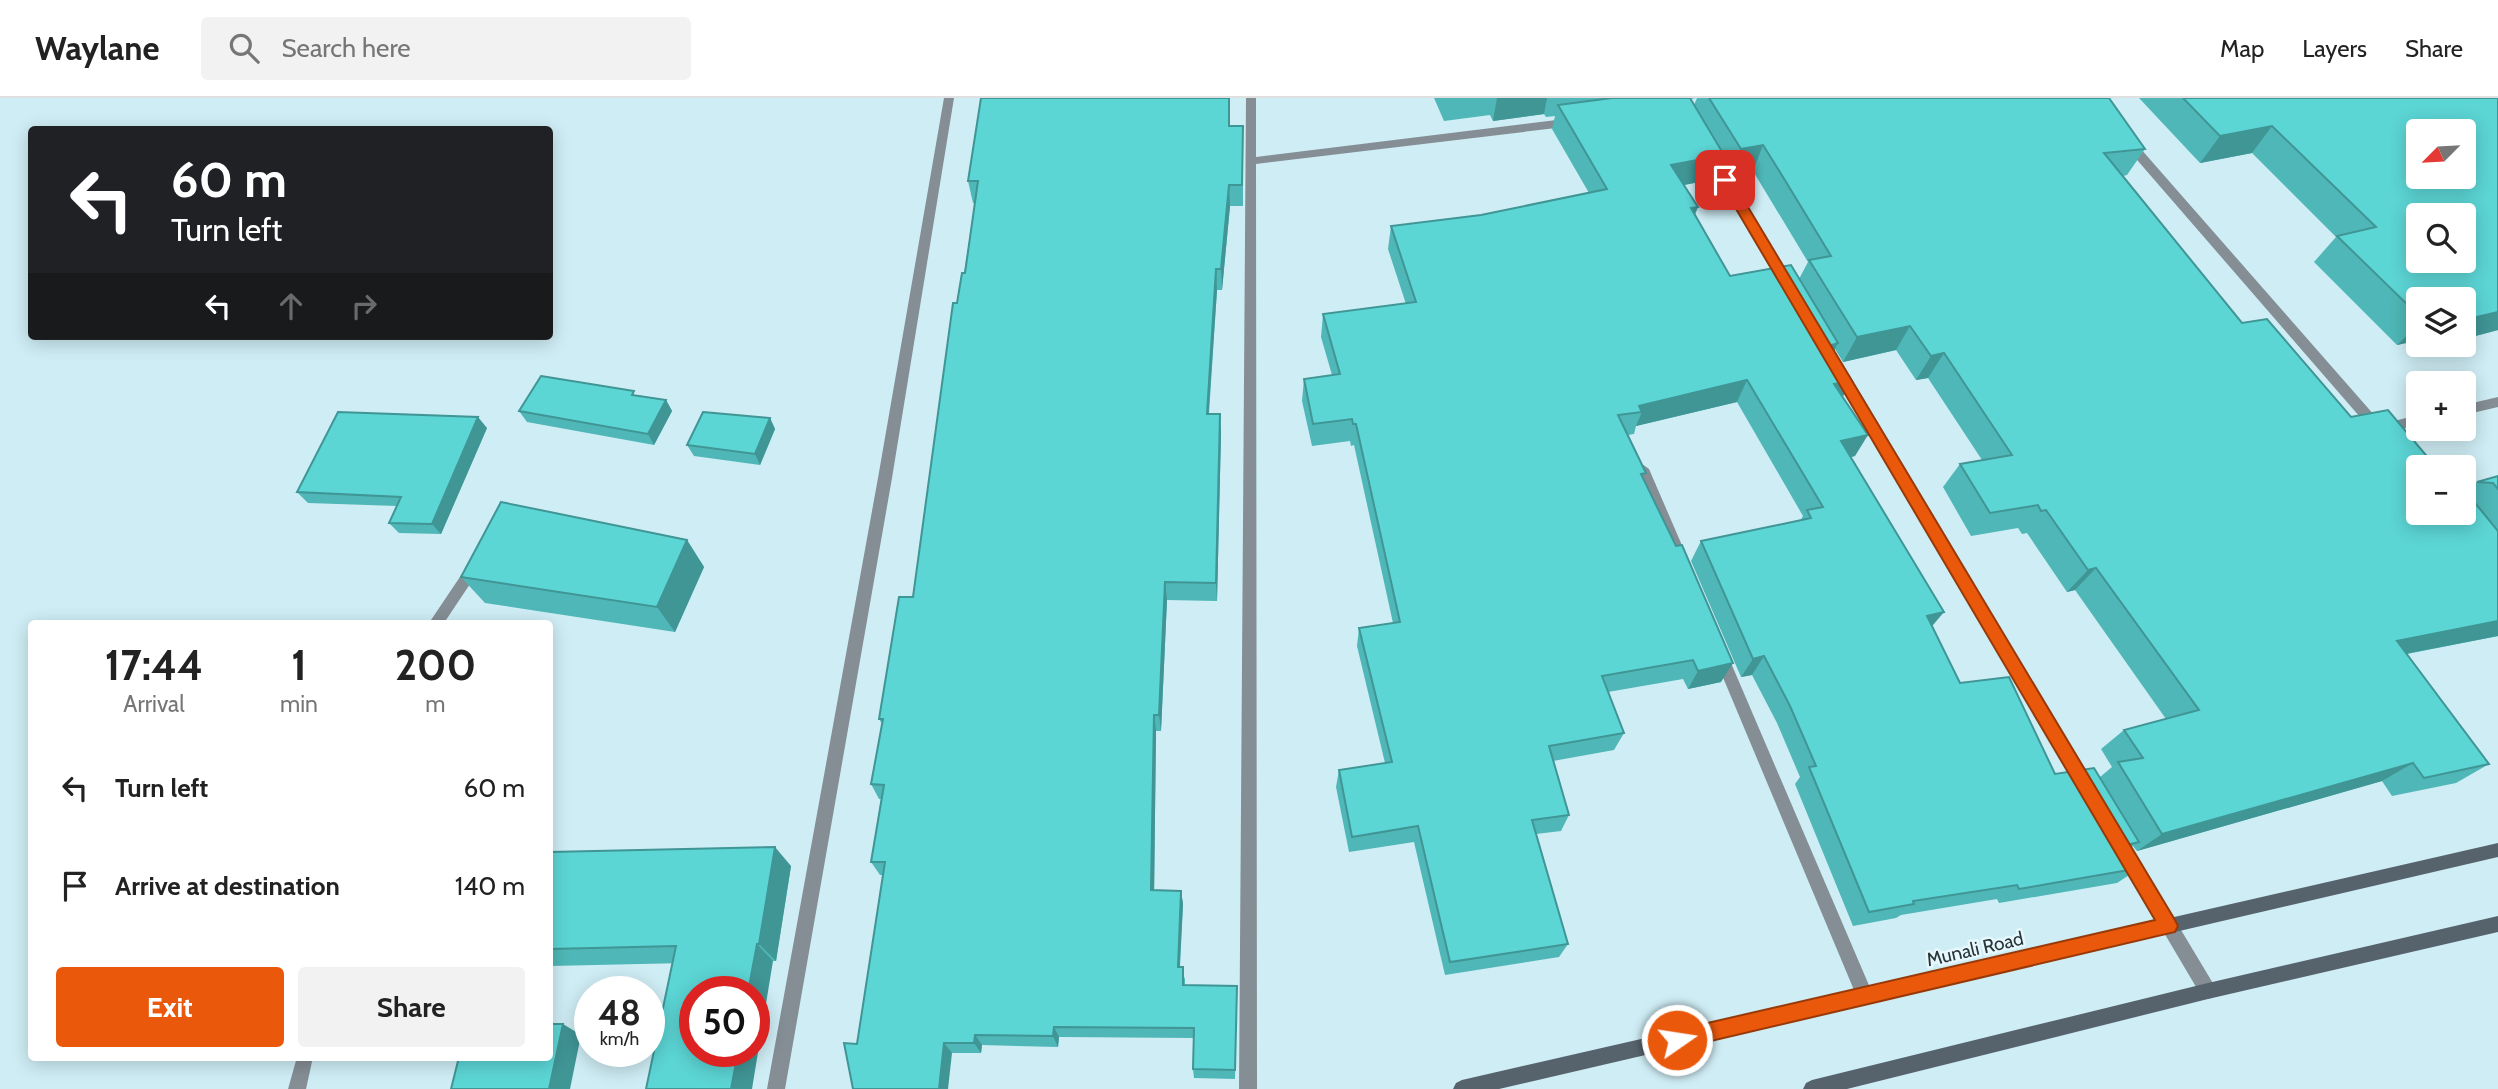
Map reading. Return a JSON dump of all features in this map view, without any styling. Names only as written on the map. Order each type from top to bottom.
[{"type":"main road","name":"Munali Road","points":[[1462,1089],[2498,850]]},
{"type":"main road","points":[[1812,1089],[2208,990],[2498,924]]},
{"type":"street","points":[[776,1089],[885,478],[949,98]]},
{"type":"street","points":[[1248,1089],[1251,98]]},
{"type":"street","points":[[1251,162],[1591,120]]},
{"type":"street","points":[[2116,129],[2383,434],[2406,425]]},
{"type":"street","points":[[1704,144],[1790,288]]},
{"type":"street","points":[[1833,360],[2090,794]]},
{"type":"street","points":[[2476,407],[2498,402]]},
{"type":"street","points":[[1642,469],[1680,559]]},
{"type":"street","points":[[438,620],[482,556]]},
{"type":"street","points":[[1713,636],[1865,996]]},
{"type":"street","points":[[2119,842],[2208,990]]},
{"type":"street","points":[[296,1089],[304,1061]]},
{"type":"building","points":[[981,98],[1229,98],[1229,126],[1243,126],[1242,185],[1229,185],[1221,269],[1216,269],[1207,414],[1220,414],[1216,583],[1165,582],[1159,715],[1154,715],[1151,890],[1181,891],[1178,967],[1183,967],[1183,985],[1237,986],[1235,1070],[1193,1069],[1194,1028],[1054,1027],[1053,1036],[975,1035],[974,1043],[944,1043],[939,1089],[853,1089],[844,1043],[857,1044],[885,862],[871,862],[884,785],[871,784],[883,719],[879,719],[899,597],[913,597],[953,303],[957,303],[962,273],[965,273],[978,181],[968,181]]},
{"type":"building","points":[[1612,98],[1690,98],[1724,155],[1671,165],[1698,207],[1691,208],[1730,276],[1791,265],[1838,343],[1829,346],[1852,381],[1834,384],[1868,435],[1841,441],[1944,612],[1927,616],[1960,683],[2009,677],[2055,774],[2094,768],[2139,842],[2127,845],[2140,868],[2019,889],[2017,885],[1913,901],[1914,904],[1869,912],[1809,767],[1816,766],[1790,706],[1764,656],[1753,659],[1701,541],[1811,518],[1807,510],[1823,507],[1747,380],[1639,406],[1642,412],[1618,415],[1646,473],[1641,474],[1676,546],[1682,545],[1733,663],[1698,671],[1693,660],[1602,676],[1624,733],[1549,746],[1569,815],[1532,820],[1568,944],[1450,962],[1418,826],[1352,837],[1339,770],[1392,762],[1359,628],[1400,622],[1356,424],[1353,424],[1352,419],[1313,424],[1304,379],[1340,374],[1323,314],[1416,302],[1391,226],[1481,215],[1607,189],[1558,105]]},
{"type":"building","points":[[1709,98],[2109,98],[2145,149],[2104,153],[2242,323],[2267,319],[2351,417],[2388,410],[2406,431],[2406,441],[2414,441],[2426,455],[2406,455],[2406,525],[2476,525],[2476,504],[2498,531],[2498,621],[2397,641],[2489,764],[2424,778],[2413,763],[2162,834],[2118,762],[2143,758],[2124,730],[2199,710],[2096,568],[2088,570],[2046,510],[2041,511],[2038,505],[1990,513],[1960,464],[2012,455],[1944,353],[1931,356],[1910,326],[1857,337],[1809,260],[1831,256],[1783,177],[1763,145],[1741,149]]},
{"type":"building","points":[[2183,98],[2498,98],[2498,312],[2476,317],[2476,287],[2406,287],[2406,303],[2337,236],[2376,227],[2272,126],[2220,136]]},
{"type":"building","points":[[541,376],[634,391],[632,395],[666,400],[648,434],[519,411]]},
{"type":"building","points":[[338,412],[478,417],[432,524],[389,523],[401,497],[297,492]]},
{"type":"building","points":[[703,412],[770,418],[755,454],[687,445]]},
{"type":"building","points":[[2498,476],[2498,489],[2493,483],[2477,482]]},
{"type":"building","points":[[501,502],[687,540],[657,607],[461,577]]},
{"type":"building","points":[[775,847],[751,976],[679,976],[679,1067],[735,1067],[731,1089],[646,1089],[651,1067],[665,1067],[665,998],[676,946],[553,949],[553,852]]},
{"type":"building","points":[[553,1024],[563,1024],[549,1089],[451,1089],[458,1061],[553,1061]]},
{"type":"route","points":[[1677,1040],[2169,926],[1725,180]]}]
